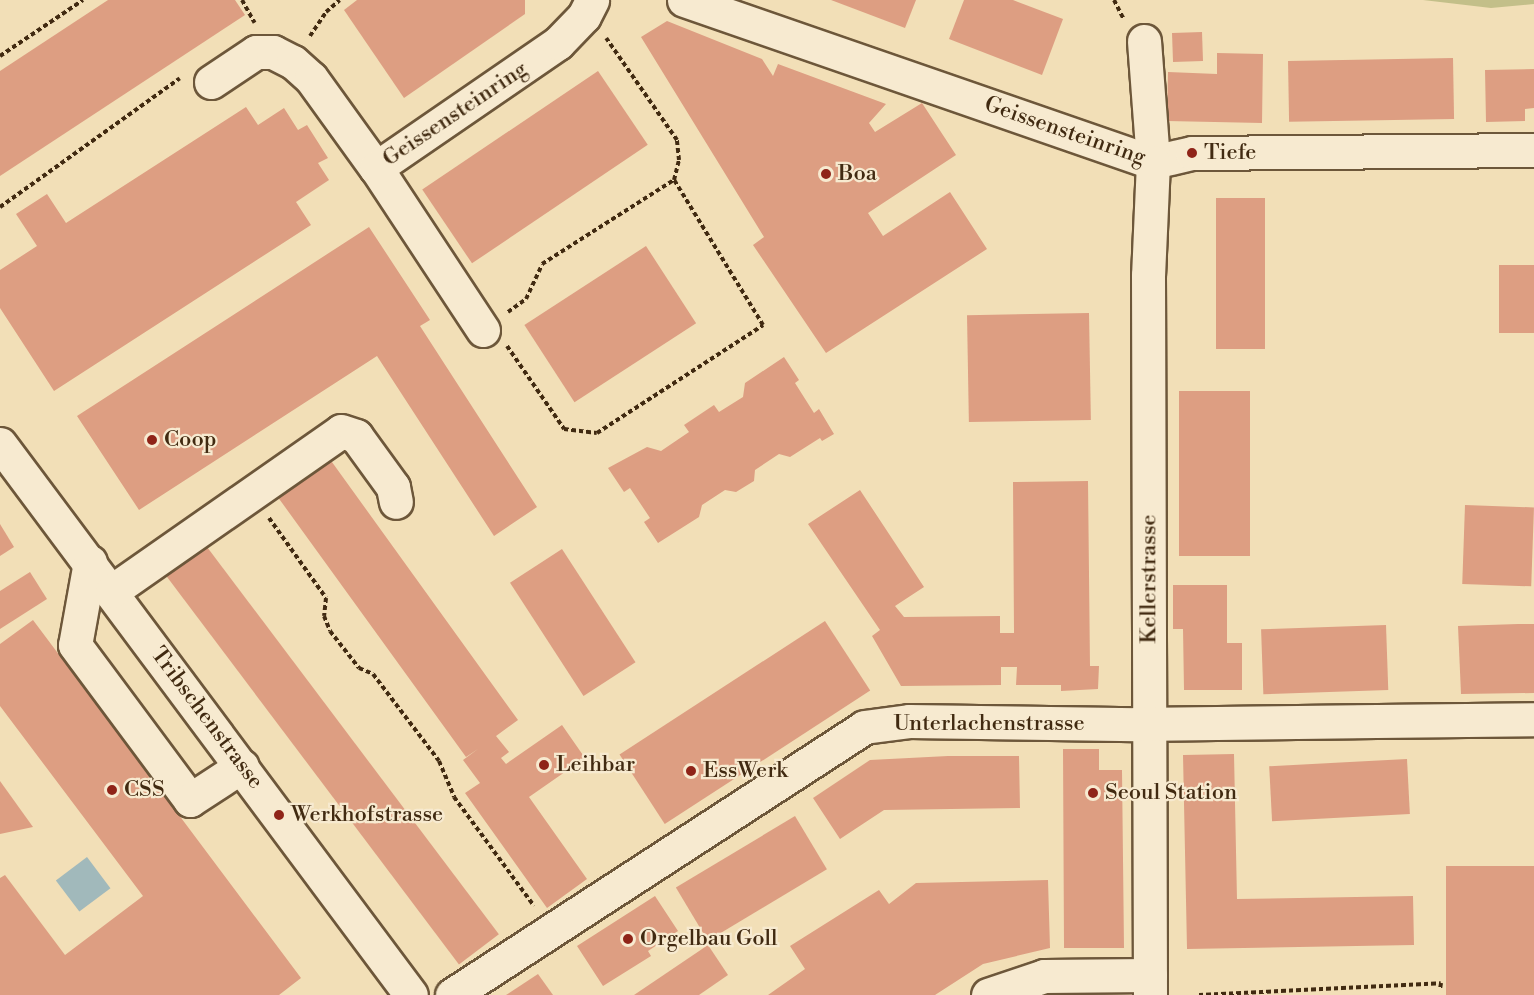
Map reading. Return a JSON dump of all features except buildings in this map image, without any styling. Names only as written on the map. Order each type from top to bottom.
[{"type":"street","name":"Geissensteinring","points":[[684,0],[1153,162],[1192,153],[1534,150]]},
{"type":"street","name":"Geissensteinring","points":[[496,330],[376,168],[558,43],[588,8]]},
{"type":"street","name":"Kellerstrasse","points":[[1144,41],[1153,162],[1149,275],[1150,985]]},
{"type":"street","points":[[200,77],[256,52],[273,52],[293,62],[311,78],[376,168]]},
{"type":"street","points":[[112,591],[341,431],[356,436],[393,488],[396,502]]},
{"type":"street","name":"Tribschenstrasse","points":[[0,444],[242,765],[411,995]]},
{"type":"street","points":[[90,562],[75,645],[190,800],[242,765]]},
{"type":"street","name":"Unterlachenstrasse","points":[[452,995],[550,929],[864,727],[909,721],[1149,723],[1534,719]]},
{"type":"street","points":[[988,995],[1044,976],[1150,985]]},
{"type":"path","points":[[0,56],[83,0]]},
{"type":"path","points":[[326,12],[340,0]]},
{"type":"path","points":[[588,8],[677,140],[679,160],[674,180],[542,264],[526,299],[496,330],[564,429],[597,433],[763,325],[674,180]]},
{"type":"path","points":[[0,207],[200,77]]},
{"type":"path","points":[[251,493],[326,598],[324,616],[330,631],[359,668],[373,674],[439,761],[454,797],[550,929]]},
{"type":"path","points":[[1199,995],[1441,983],[1440,989]]},
{"type":"shaded area","points":[[1423,0],[1534,0],[1534,4],[1491,8]]},
{"type":"water","points":[[87,857],[110,888],[79,912],[56,880]]},
{"type":"place","name":"Tiefe","points":[[1192,153]]},
{"type":"place","name":"Boa","points":[[826,174]]},
{"type":"place","name":"Coop","points":[[152,440]]},
{"type":"place","name":"Leihbar","points":[[544,765]]},
{"type":"place","name":"EssWerk","points":[[691,771]]},
{"type":"place","name":"CSS","points":[[112,790]]},
{"type":"place","name":"Seoul Station","points":[[1093,793]]},
{"type":"place","name":"Werkhofstrasse","points":[[279,815]]},
{"type":"place","name":"Orgelbau Goll","points":[[628,939]]}]
